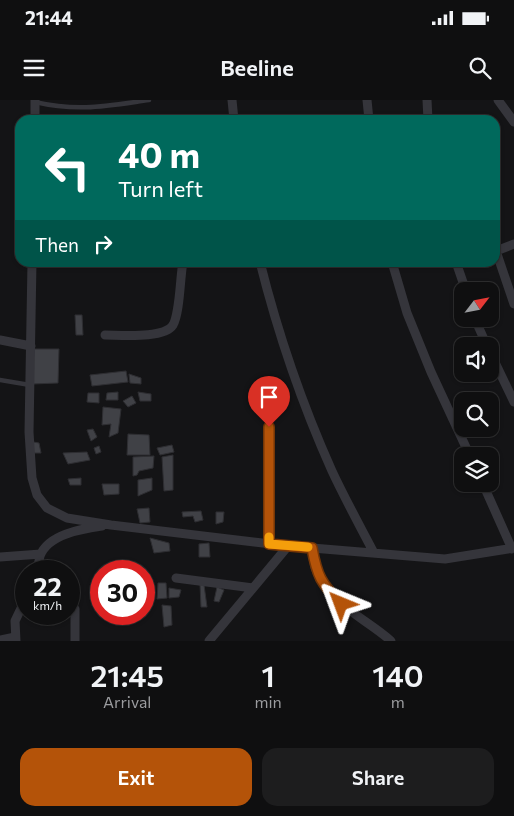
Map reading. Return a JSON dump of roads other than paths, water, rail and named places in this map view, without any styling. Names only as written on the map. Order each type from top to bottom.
[{"type":"street","points":[[232,100],[234,115]]},
{"type":"street","points":[[368,100],[369,115]]},
{"type":"street","points":[[427,100],[428,115]]},
{"type":"street","points":[[498,100],[514,122]]},
{"type":"street","points":[[35,101],[35,115]]},
{"type":"street","points":[[500,249],[514,244]]},
{"type":"street","points":[[500,262],[514,304]]},
{"type":"street","points":[[32,267],[29,432],[32,478],[37,495],[47,508],[67,518],[269,544],[445,559],[513,548],[487,492]]},
{"type":"street","points":[[105,335],[152,334],[164,332],[173,325],[182,267]]},
{"type":"street","points":[[261,267],[269,299],[299,391],[332,472],[374,553]]},
{"type":"street","points":[[394,267],[411,321],[431,372],[466,447]]},
{"type":"street","points":[[458,267],[463,282]]},
{"type":"street","points":[[0,340],[31,346]]},
{"type":"street","points":[[499,371],[514,402]]},
{"type":"street","points":[[269,427],[269,544]]},
{"type":"street","points":[[40,560],[41,554],[49,543],[85,529],[111,525]]},
{"type":"street","points":[[209,641],[288,546]]},
{"type":"street","points":[[312,548],[316,570],[325,587],[341,604],[391,641]]},
{"type":"street","points":[[0,557],[41,554]]},
{"type":"street","points":[[176,578],[253,588]]},
{"type":"street","points":[[0,640],[16,639],[15,625]]},
{"type":"street","points":[[75,625],[75,641]]},
{"type":"lane","points":[[35,101],[72,109],[96,108],[149,100]]},
{"type":"lane","points":[[0,380],[30,385]]}]
